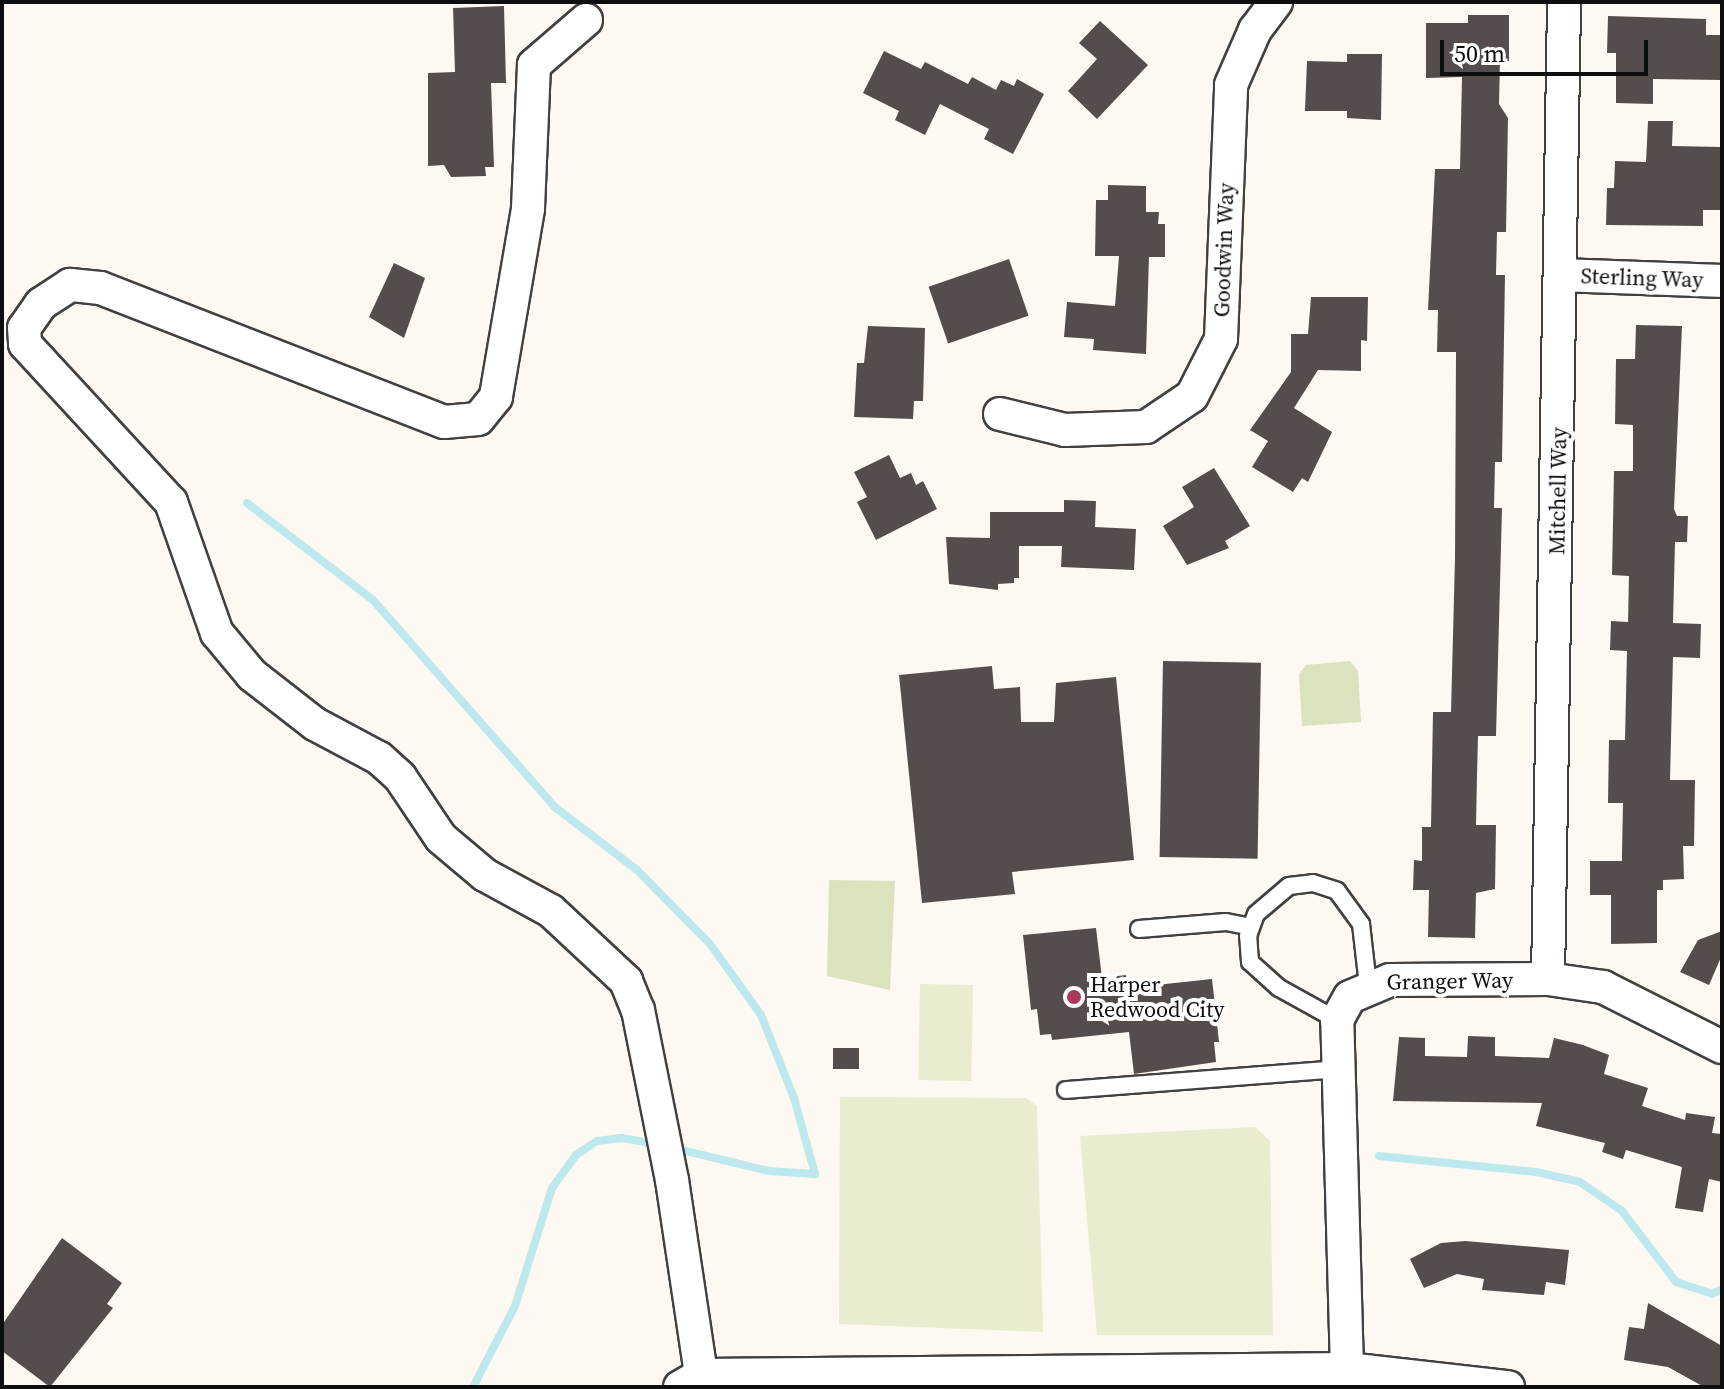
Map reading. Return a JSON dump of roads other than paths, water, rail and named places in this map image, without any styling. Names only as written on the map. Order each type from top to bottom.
[{"type":"street","name":"Goodwin Way","points":[[1000,414],[1065,430],[1146,427],[1192,396],[1221,339],[1231,85],[1255,30],[1276,2]]},
{"type":"street","name":"Mitchell Way","points":[[1548,979],[1562,275],[1564,2]]},
{"type":"street","points":[[586,20],[534,65],[528,209],[496,397],[478,419],[444,422],[100,288],[70,285],[41,304],[24,328],[25,344],[171,502],[217,633],[252,675],[315,724],[379,758],[400,777],[441,838],[485,875],[551,911],[626,981],[638,1010],[672,1180],[690,1381],[1347,1369],[1508,1387]]},
{"type":"street","name":"Sterling Way","points":[[1562,275],[1722,281]]},
{"type":"street","name":"Granger Way","points":[[1337,1020],[1350,997],[1368,985],[1390,980],[1548,979],[1603,987],[1722,1047]]},
{"type":"street","points":[[1337,1020],[1347,1369]]},
{"type":"lane","points":[[1337,1020],[1279,988],[1250,962],[1251,927],[1264,905],[1289,886],[1313,883],[1337,891],[1361,924],[1368,985]]},
{"type":"lane","points":[[1139,929],[1226,922],[1251,927]]},
{"type":"lane","points":[[1066,1090],[1338,1069]]},
{"type":"waterway","points":[[247,503],[373,600],[556,808],[637,870],[710,944],[761,1015],[794,1098],[815,1174],[769,1171],[673,1148]]},
{"type":"waterway","points":[[473,1387],[515,1306],[552,1188],[576,1155],[597,1141],[622,1138],[655,1144]]},
{"type":"waterway","points":[[1379,1156],[1536,1172],[1580,1182],[1622,1211],[1676,1282],[1712,1294],[1722,1289]]},
{"type":"place","name":"Harper Redwood City","points":[[1074,997]]}]
